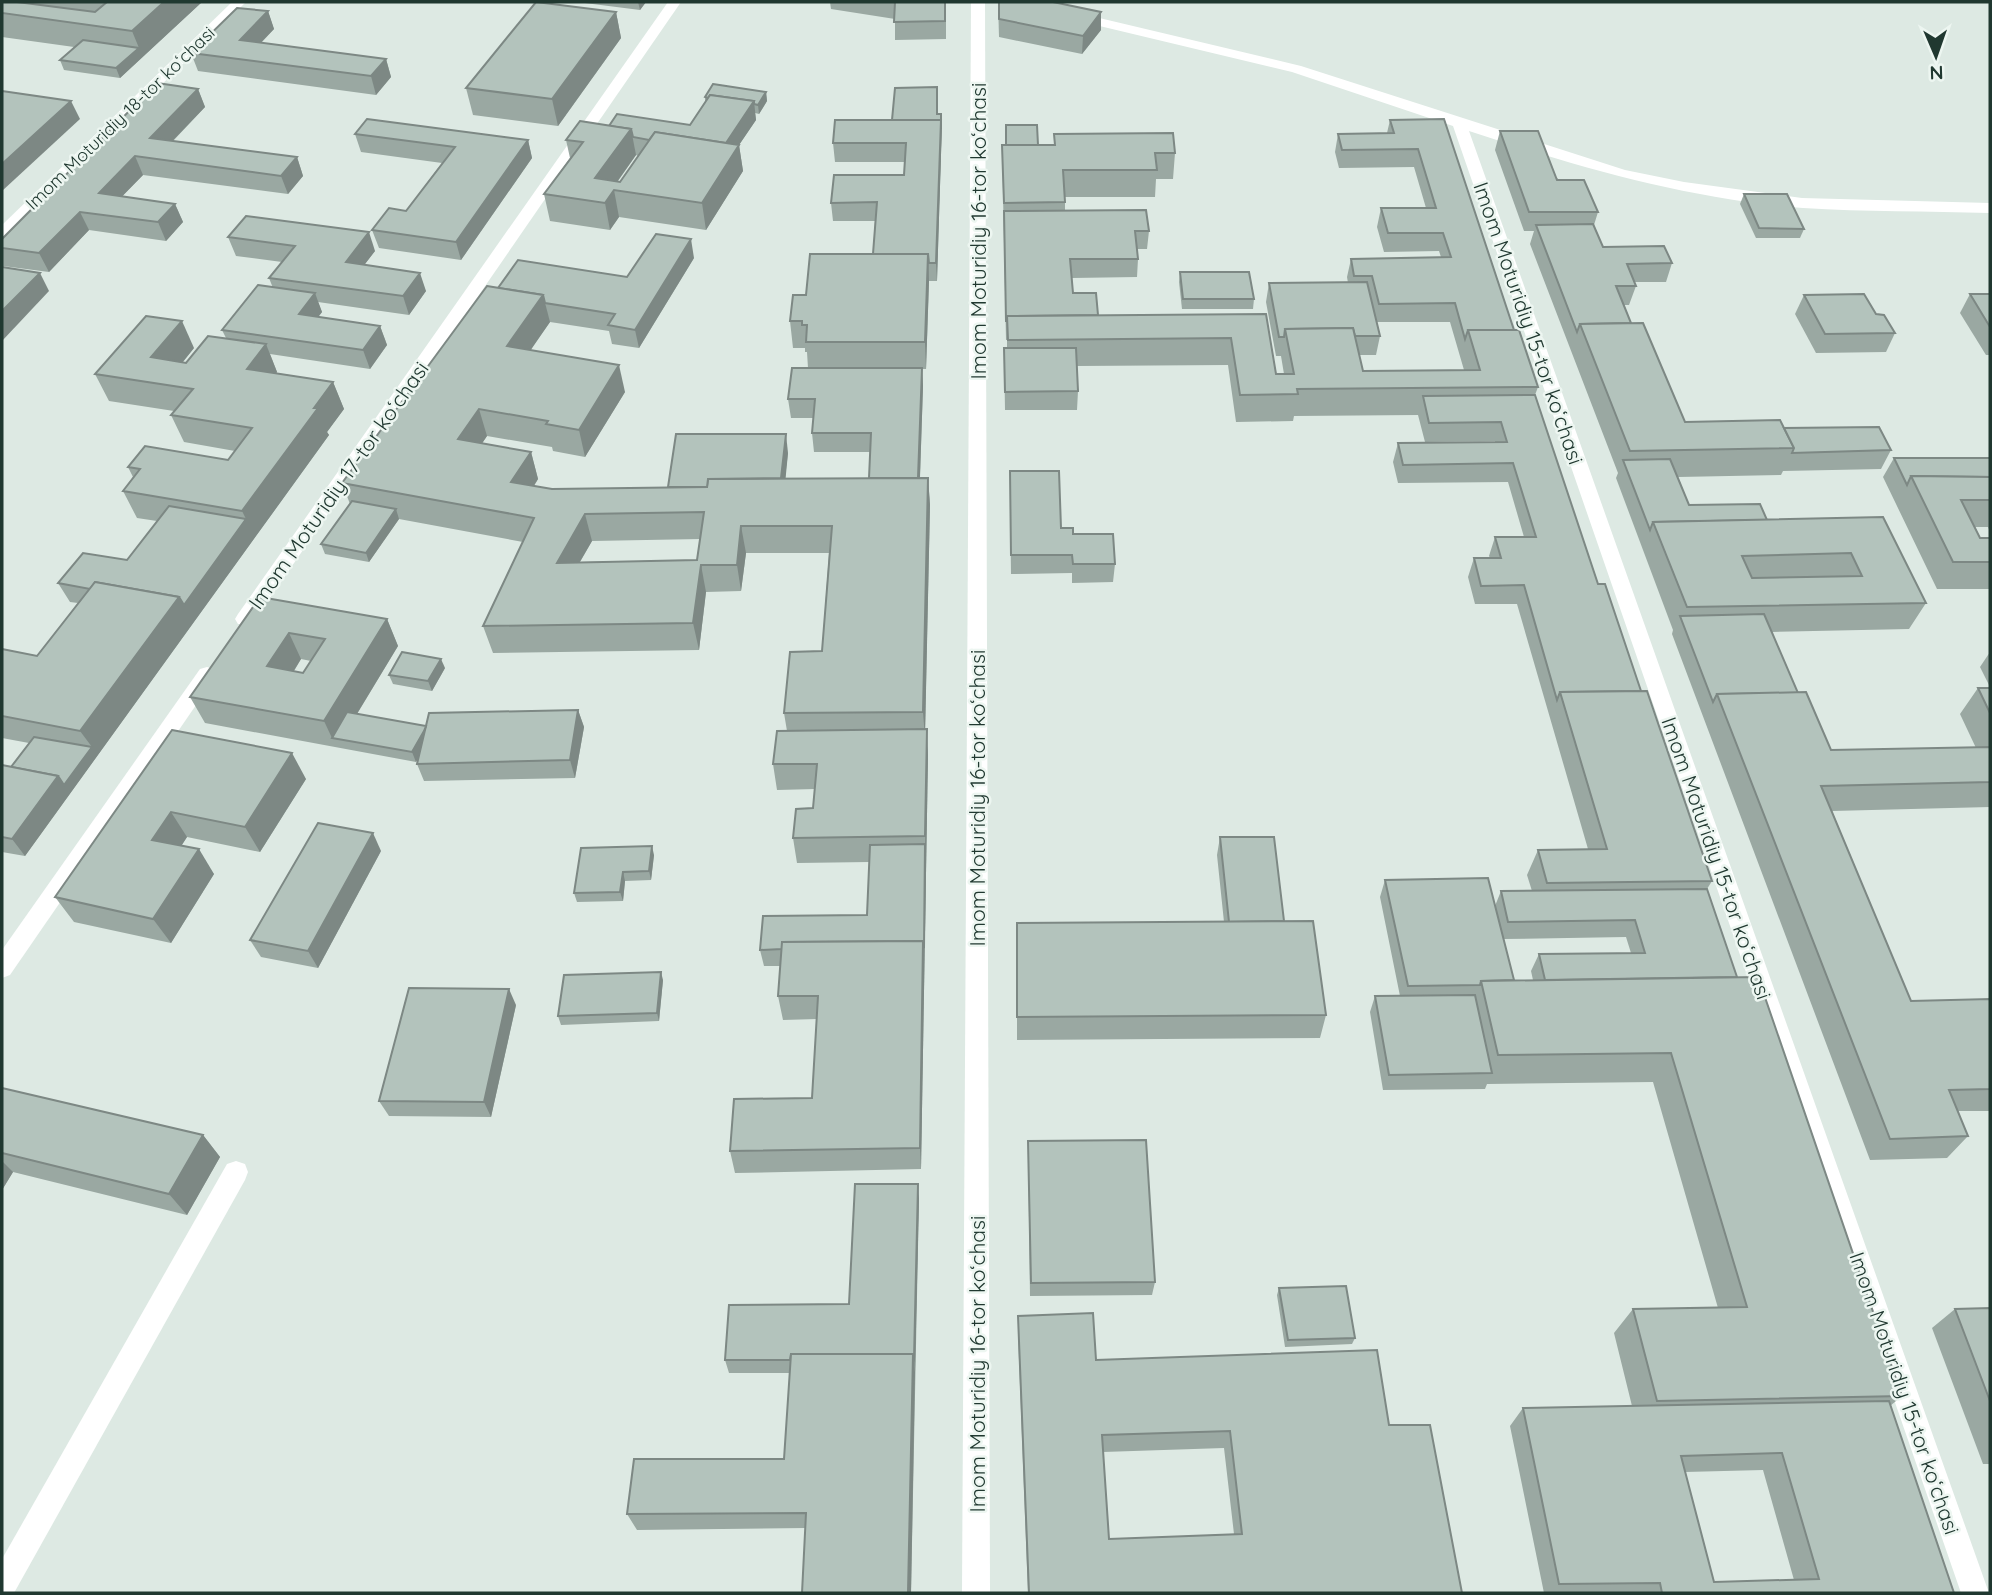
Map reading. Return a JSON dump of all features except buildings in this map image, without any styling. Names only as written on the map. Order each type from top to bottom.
[{"type":"street","name":"Imom Moturidiy 18-tor koʻchasi","points":[[2,233],[239,2]]},
{"type":"street","name":"Imom Moturidiy 17-tor koʻchasi","points":[[231,638],[674,2]]},
{"type":"street","name":"Imom Moturidiy 16-tor koʻchasi","points":[[976,1593],[978,2]]},
{"type":"street","points":[[1016,2],[1296,69],[1556,155],[1622,174],[1684,187],[1802,203],[1990,208]]},
{"type":"street","name":"Imom Moturidiy 15-tor koʻchasi","points":[[1459,122],[1975,1593]]},
{"type":"street","points":[[2,968],[215,661]]},
{"type":"street","points":[[2,1586],[236,1172]]}]
